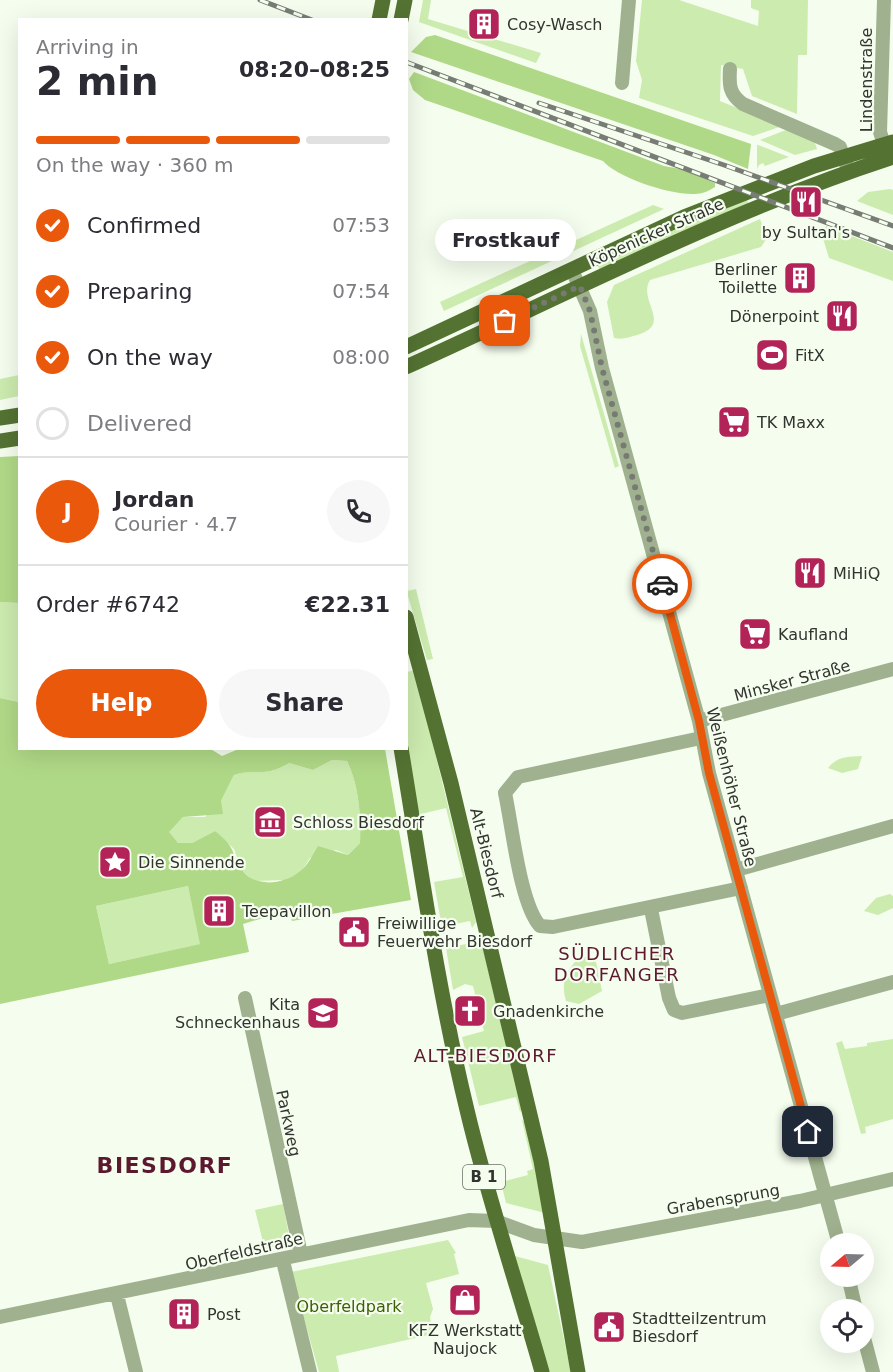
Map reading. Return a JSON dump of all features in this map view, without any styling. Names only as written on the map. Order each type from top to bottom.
[{"type":"main road","points":[[379,18],[383,0]]},
{"type":"main road","points":[[401,18],[405,0]]},
{"type":"main road","name":"Köpenicker Straße","points":[[408,346],[684,218],[771,182],[843,157],[890,150]]},
{"type":"main road","name":"Köpenicker Straße","points":[[408,366],[678,239],[849,172],[890,150]]},
{"type":"main road","points":[[0,418],[18,415]]},
{"type":"main road","points":[[0,441],[18,437]]},
{"type":"main road","name":"Alt-Biesdorf","points":[[408,623],[420,660],[473,871],[557,1239],[578,1372]]},
{"type":"main road","name":"B 1","points":[[401,750],[449,1031],[496,1221],[542,1372]]},
{"type":"street","points":[[622,82],[629,0]]},
{"type":"street","name":"Lindenstraße","points":[[884,0],[880,132],[890,150]]},
{"type":"street","points":[[730,69],[730,88],[734,97],[743,104],[836,144],[849,172]]},
{"type":"street","name":"Weißenhöher Straße","points":[[572,270],[590,311],[605,379],[699,721],[701,738],[736,870],[836,1233]]},
{"type":"street","name":"Minsker Straße","points":[[699,721],[893,669]]},
{"type":"street","points":[[701,738],[518,777],[505,793],[526,898],[532,918],[540,926],[553,927],[651,909],[741,888]]},
{"type":"street","points":[[736,870],[893,826]]},
{"type":"street","points":[[651,909],[669,998],[674,1010],[682,1013],[770,995]]},
{"type":"street","points":[[776,1014],[893,982]]},
{"type":"street","name":"Parkweg","points":[[245,998],[301,1254]]},
{"type":"street","name":"Grabensprung","points":[[557,1239],[582,1242],[826,1196],[893,1179]]},
{"type":"street","name":"Oberfeldstraße","points":[[0,1317],[283,1261],[301,1254],[469,1220],[496,1221]]},
{"type":"street","points":[[496,1221],[557,1239]]},
{"type":"street","points":[[283,1261],[310,1372]]},
{"type":"street","points":[[117,1295],[136,1372]]},
{"type":"street","points":[[868,1353],[873,1372]]},
{"type":"green space","points":[[423,0],[431,0],[428,19],[541,53],[536,63],[419,22]]},
{"type":"green space","points":[[642,0],[679,0],[758,26],[759,11],[751,8],[751,0],[808,0],[807,55],[798,55],[797,114],[752,96],[743,69],[721,65],[720,101],[782,126],[753,136],[639,98],[642,80],[636,61]]},
{"type":"green space","points":[[435,35],[751,144],[748,169],[714,155],[411,52],[426,37]]},
{"type":"green space","points":[[414,72],[664,166],[681,169],[715,183],[715,187],[704,193],[692,194],[650,186],[621,174],[603,161],[425,100],[413,90],[409,79]]},
{"type":"green space","points":[[786,130],[814,140],[817,149],[795,155],[760,140]]},
{"type":"green space","points":[[757,145],[789,157],[765,166],[763,163],[757,169]]},
{"type":"green space","points":[[893,190],[893,215],[857,201],[868,192]]},
{"type":"green space","points":[[745,196],[749,204],[600,270],[597,265]]},
{"type":"green space","points":[[653,205],[664,209],[444,311],[440,302]]},
{"type":"green space","points":[[760,219],[767,238],[761,247],[650,280],[647,288],[654,318],[653,325],[637,335],[614,338],[607,302],[614,285]]},
{"type":"green space","points":[[826,226],[893,252],[893,281],[829,258],[822,235]]},
{"type":"green space","points":[[581,334],[619,466],[615,468],[580,346]]},
{"type":"green space","points":[[18,375],[18,396],[0,400],[0,379]]},
{"type":"green space","points":[[18,456],[18,603],[0,602],[0,457]]},
{"type":"green space","points":[[416,589],[433,659],[427,660],[408,591]]},
{"type":"green space","points":[[0,602],[18,603],[18,702],[0,698]]},
{"type":"green space","points":[[415,670],[476,922],[472,928],[470,921],[445,926],[445,934],[443,934],[434,882],[463,877],[446,808],[421,814],[416,810],[406,750],[408,672]]},
{"type":"green space","points":[[0,698],[18,702],[18,750],[212,750],[222,756],[236,750],[385,750],[411,900],[292,921],[289,910],[243,924],[249,952],[0,1004]],"holes":[[[332,760],[347,761],[357,791],[360,843],[348,855],[318,846],[302,870],[285,880],[260,881],[246,874],[229,845],[215,831],[192,843],[178,843],[169,832],[183,817],[223,814],[221,801],[234,775],[267,772],[289,763],[313,770]],[[188,886],[200,944],[109,964],[96,906]]]},
{"type":"green space","points":[[862,756],[858,769],[842,773],[828,768],[839,759]]},
{"type":"green space","points":[[332,760],[347,761],[357,791],[360,843],[348,855],[336,850],[310,858],[301,872],[285,880],[253,881],[241,869],[234,849],[215,831],[192,843],[178,843],[168,832],[183,817],[205,817],[221,801],[234,775],[267,772],[289,763],[313,770]]},
{"type":"green space","points":[[188,886],[201,944],[109,964],[96,906]]},
{"type":"green space","points":[[890,894],[893,896],[893,908],[878,915],[864,911],[876,898]]},
{"type":"green space","points":[[481,941],[522,1109],[520,1112],[516,1097],[479,1106],[462,1037],[484,1031],[473,986],[465,984],[453,990],[446,948]]},
{"type":"green space","points":[[582,955],[596,962],[602,991],[579,1004],[566,1001],[564,981],[572,965]]},
{"type":"green space","points":[[893,1039],[893,1119],[865,1127],[866,1133],[861,1134],[836,1043],[842,1041],[845,1049]]},
{"type":"green space","points":[[522,1120],[525,1122],[545,1213],[506,1203],[501,1182],[528,1175],[527,1171],[533,1169]]},
{"type":"green space","points":[[283,1204],[290,1241],[265,1250],[255,1210]]},
{"type":"green space","name":"Oberfeldpark","points":[[448,1240],[456,1253],[454,1254],[459,1274],[426,1283],[433,1309],[430,1317],[433,1334],[336,1356],[339,1372],[319,1372],[291,1272]]},
{"type":"green space","points":[[515,1256],[548,1265],[571,1372],[547,1372]]},
{"type":"railway","points":[[260,0],[307,18]]},
{"type":"railway","points":[[408,63],[893,248]]},
{"type":"railway","points":[[539,103],[724,165],[893,226]]},
{"type":"way so far","points":[[505,321],[580,286],[590,311],[602,368],[662,584]]},
{"type":"place","name":"Cosy-Wasch","points":[[484,24]]},
{"type":"place","name":"by Sultan's","points":[[806,202]]},
{"type":"place","name":"Berliner Toilette","points":[[800,278]]},
{"type":"place","name":"Dönerpoint","points":[[842,316]]},
{"type":"place","name":"Frostkauf","points":[[505,321]]},
{"type":"place","name":"FitX","points":[[772,355]]},
{"type":"place","name":"TK Maxx","points":[[734,422]]},
{"type":"place","name":"MiHiQ","points":[[810,573]]},
{"type":"place","name":"Kaufland","points":[[755,634]]},
{"type":"place","name":"Schloss Biesdorf","points":[[270,822]]},
{"type":"place","name":"Die Sinnende","points":[[115,862]]},
{"type":"place","name":"Teepavillon","points":[[219,911]]},
{"type":"place","name":"Freiwillige Feuerwehr Biesdorf","points":[[354,932]]},
{"type":"place","name":"Gnadenkirche","points":[[470,1011]]},
{"type":"place","name":"Kita Schneckenhaus","points":[[323,1013]]},
{"type":"place","name":"KFZ Werkstatt Naujock","points":[[465,1300]]},
{"type":"place","name":"Post","points":[[184,1314]]},
{"type":"place","name":"Stadtteilzentrum Biesdorf","points":[[609,1327]]},
{"type":"district","name":"SÜDLICHER DORFANGER","points":[[617,964]]},
{"type":"district","name":"ALT-BIESDORF","points":[[486,1056]]},
{"type":"district","name":"BIESDORF","points":[[165,1165]]},
{"type":"route","points":[[662,584],[699,721],[709,773],[808,1132]]}]
